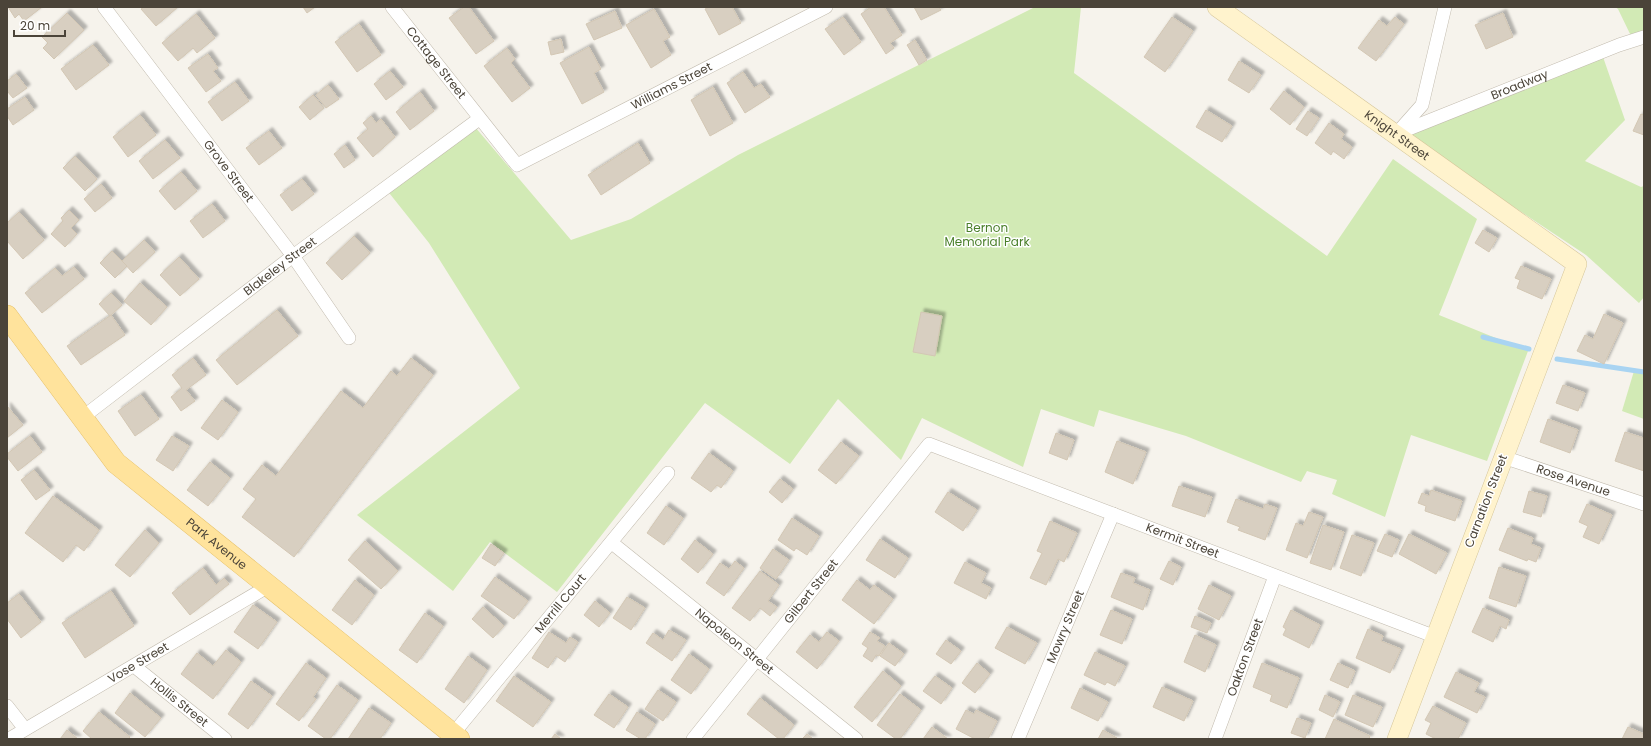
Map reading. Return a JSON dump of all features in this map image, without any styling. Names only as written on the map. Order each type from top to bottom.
[{"type":"main road","name":"Park Avenue","points":[[7,316],[116,463],[216,542],[267,587],[456,737]]},
{"type":"street","name":"Grove Street","points":[[104,7],[293,256],[350,338]]},
{"type":"street","name":"Cottage Street","points":[[392,7],[479,119],[517,165]]},
{"type":"street","name":"Knight Street","points":[[1217,7],[1577,264]]},
{"type":"street","points":[[1396,134],[1422,105],[1445,7]]},
{"type":"street","name":"Williams Street","points":[[517,165],[819,8]]},
{"type":"street","name":"Broadway","points":[[1396,134],[1619,45],[1644,37]]},
{"type":"street","name":"Blakeley Street","points":[[83,417],[293,256],[479,119]]},
{"type":"street","name":"Carnation Street","points":[[1396,739],[1577,264]]},
{"type":"street","name":"Kermit Street","points":[[929,444],[1436,637]]},
{"type":"street","name":"Gilbert Street","points":[[693,739],[758,660],[929,444]]},
{"type":"street","name":"Rose Avenue","points":[[1503,457],[1644,504]]},
{"type":"street","name":"Merrill Court","points":[[456,737],[668,473]]},
{"type":"street","name":"Mowry Street","points":[[1018,739],[1113,514]]},
{"type":"street","name":"Napoleon Street","points":[[612,543],[856,739]]},
{"type":"street","name":"Oakton Street","points":[[1214,739],[1275,576]]},
{"type":"street","name":"Vose Street","points":[[9,739],[267,587]]},
{"type":"street","name":"Hollis Street","points":[[134,666],[225,739]]},
{"type":"street","points":[[7,706],[25,729]]},
{"type":"green space","name":"Bernon Memorial Park","points":[[1035,7],[1081,7],[1074,73],[1327,256],[1393,159],[1477,219],[1439,315],[1528,351],[1487,461],[1411,435],[1385,517],[1332,494],[1337,480],[1307,471],[1301,482],[1186,436],[1099,410],[1094,427],[1041,409],[1023,467],[922,418],[901,460],[838,399],[790,464],[705,403],[557,592],[490,542],[453,591],[357,515],[520,388],[429,243],[386,189],[475,127],[571,240],[631,219],[738,155]]},
{"type":"green space","points":[[1615,7],[1644,7],[1644,35],[1632,38],[1618,9]]},
{"type":"green space","points":[[1603,57],[1625,120],[1585,161],[1641,187],[1644,186],[1644,297],[1639,303],[1586,255],[1406,135]]},
{"type":"green space","points":[[1634,371],[1644,371],[1644,419],[1622,411]]},
{"type":"building","points":[[8,7],[42,7],[24,21],[19,14],[15,18]]},
{"type":"building","points":[[144,7],[178,7],[156,26],[141,9]]},
{"type":"building","points":[[303,7],[315,7],[307,13]]},
{"type":"building","points":[[464,7],[469,7],[494,41],[476,54],[449,18]]},
{"type":"building","points":[[709,7],[732,7],[741,23],[719,35],[705,9]]},
{"type":"building","points":[[871,7],[884,7],[902,35],[890,43],[894,48],[886,54],[861,14]]},
{"type":"building","points":[[914,7],[939,7],[941,10],[921,20]]},
{"type":"building","points":[[654,9],[670,37],[663,41],[671,55],[651,68],[626,25]]},
{"type":"building","points":[[615,11],[622,28],[594,40],[586,24]]},
{"type":"building","points":[[67,13],[84,30],[54,59],[43,48],[48,43],[42,37]]},
{"type":"building","points":[[1503,13],[1513,37],[1486,49],[1475,25]]},
{"type":"building","points":[[196,14],[215,38],[197,53],[193,48],[178,61],[162,43]]},
{"type":"building","points":[[843,17],[861,42],[844,55],[825,29]]},
{"type":"building","points":[[1172,17],[1193,31],[1165,72],[1144,57]]},
{"type":"building","points":[[1395,17],[1404,24],[1376,61],[1358,48],[1379,20],[1387,26]]},
{"type":"building","points":[[359,24],[381,55],[357,72],[335,42]]},
{"type":"building","points":[[561,39],[564,52],[551,55],[548,42]]},
{"type":"building","points":[[915,40],[927,60],[919,65],[907,45]]},
{"type":"building","points":[[93,45],[109,65],[76,90],[61,69]]},
{"type":"building","points":[[589,47],[601,69],[594,73],[604,92],[582,104],[560,63]]},
{"type":"building","points":[[507,48],[515,59],[511,63],[530,88],[512,102],[484,66]]},
{"type":"building","points":[[208,54],[218,68],[213,71],[221,81],[206,92],[188,68]]},
{"type":"building","points":[[1239,61],[1261,75],[1249,93],[1228,80]]},
{"type":"building","points":[[390,71],[403,87],[386,100],[374,84]]},
{"type":"building","points":[[743,72],[754,88],[761,84],[770,97],[745,113],[727,83]]},
{"type":"building","points":[[16,74],[27,88],[13,98],[7,91],[7,81]]},
{"type":"building","points":[[235,82],[249,101],[222,121],[208,102]]},
{"type":"building","points":[[328,85],[339,99],[326,108],[316,95]]},
{"type":"building","points":[[713,87],[733,123],[710,136],[691,100]]},
{"type":"building","points":[[1284,91],[1304,107],[1290,125],[1270,109]]},
{"type":"building","points":[[420,92],[434,111],[410,130],[396,112]]},
{"type":"building","points":[[313,95],[324,108],[310,120],[299,107]]},
{"type":"building","points":[[25,97],[34,110],[13,125],[7,116],[7,109]]},
{"type":"building","points":[[1206,110],[1232,126],[1222,142],[1196,127]]},
{"type":"building","points":[[1308,111],[1319,118],[1307,136],[1296,129]]},
{"type":"building","points":[[1641,114],[1644,115],[1644,135],[1633,131]]},
{"type":"building","points":[[140,115],[156,135],[128,157],[113,137]]},
{"type":"building","points":[[371,116],[376,123],[381,119],[395,137],[373,157],[357,138],[368,129],[363,123]]},
{"type":"building","points":[[1329,123],[1344,134],[1341,139],[1352,147],[1344,159],[1333,151],[1331,155],[1315,143]]},
{"type":"building","points":[[269,131],[282,148],[259,165],[246,148]]},
{"type":"building","points":[[165,140],[180,158],[153,179],[139,161]]},
{"type":"building","points":[[638,143],[650,163],[601,195],[588,175]]},
{"type":"building","points":[[345,145],[355,160],[344,168],[334,154]]},
{"type":"building","points":[[75,156],[97,179],[85,191],[63,168]]},
{"type":"building","points":[[181,172],[197,191],[175,210],[159,191]]},
{"type":"building","points":[[302,179],[314,194],[292,211],[280,195]]},
{"type":"building","points":[[101,184],[112,198],[95,212],[84,199]]},
{"type":"building","points":[[212,204],[225,221],[203,238],[190,221]]},
{"type":"building","points":[[69,210],[79,220],[71,228],[77,234],[65,247],[51,234],[63,221],[61,218]]},
{"type":"building","points":[[19,212],[44,240],[23,259],[7,241],[7,223]]},
{"type":"building","points":[[1483,230],[1497,238],[1489,252],[1475,243]]},
{"type":"building","points":[[354,236],[370,253],[342,280],[326,263]]},
{"type":"building","points":[[144,240],[155,252],[133,273],[122,261]]},
{"type":"building","points":[[112,251],[127,266],[115,278],[100,263]]},
{"type":"building","points":[[179,257],[199,279],[180,296],[160,275]]},
{"type":"building","points":[[1521,266],[1551,279],[1542,299],[1517,288],[1520,280],[1515,278]]},
{"type":"building","points":[[74,267],[84,279],[42,313],[25,293],[55,268],[62,276]]},
{"type":"building","points":[[140,283],[167,307],[151,325],[124,301]]},
{"type":"building","points":[[111,293],[122,305],[110,316],[99,304]]},
{"type":"building","points":[[277,310],[298,336],[237,385],[216,360]]},
{"type":"building","points":[[921,312],[942,316],[935,356],[913,352]]},
{"type":"building","points":[[1604,314],[1623,323],[1604,364],[1577,351],[1585,335],[1593,339]]},
{"type":"building","points":[[111,315],[125,335],[81,365],[67,346]]},
{"type":"building","points":[[193,358],[206,375],[186,390],[195,401],[181,411],[171,397],[182,388],[172,375]]},
{"type":"building","points":[[411,358],[433,375],[294,557],[242,517],[256,499],[243,489],[262,465],[276,476],[341,391],[363,408],[391,371],[397,376]]},
{"type":"building","points":[[1563,385],[1585,393],[1578,411],[1556,403]]},
{"type":"building","points":[[141,395],[159,419],[135,436],[118,411]]},
{"type":"building","points":[[222,400],[238,412],[218,440],[201,428]]},
{"type":"building","points":[[7,406],[23,425],[7,438]]},
{"type":"building","points":[[1548,419],[1578,430],[1570,453],[1540,442]]},
{"type":"building","points":[[1625,432],[1644,438],[1644,471],[1615,461]]},
{"type":"building","points":[[1056,433],[1074,440],[1067,460],[1049,453]]},
{"type":"building","points":[[30,436],[42,452],[18,471],[7,457],[7,454]]},
{"type":"building","points":[[172,436],[189,446],[173,471],[156,460]]},
{"type":"building","points":[[1117,441],[1146,452],[1133,484],[1105,472]]},
{"type":"building","points":[[841,442],[859,456],[836,484],[818,470]]},
{"type":"building","points":[[709,453],[733,471],[721,488],[717,485],[711,492],[691,478]]},
{"type":"building","points":[[210,462],[230,478],[208,506],[187,490]]},
{"type":"building","points":[[34,470],[50,490],[36,500],[21,480]]},
{"type":"building","points":[[780,479],[793,489],[782,503],[769,492]]},
{"type":"building","points":[[1179,486],[1212,497],[1205,517],[1172,506]]},
{"type":"building","points":[[1431,490],[1462,501],[1455,521],[1425,511],[1426,506],[1418,503],[1422,493],[1429,496]]},
{"type":"building","points":[[1529,491],[1547,496],[1541,517],[1523,512]]},
{"type":"building","points":[[948,492],[977,510],[963,531],[935,512]]},
{"type":"building","points":[[53,496],[99,530],[84,551],[76,545],[63,562],[25,533]]},
{"type":"building","points":[[1236,499],[1263,509],[1265,504],[1277,508],[1265,540],[1238,530],[1240,527],[1227,522]]},
{"type":"building","points":[[1587,504],[1612,515],[1599,544],[1583,537],[1588,526],[1579,522]]},
{"type":"building","points":[[666,506],[683,518],[664,545],[647,533]]},
{"type":"building","points":[[1309,512],[1323,517],[1307,558],[1286,550],[1296,523],[1303,526]]},
{"type":"building","points":[[792,518],[819,536],[807,555],[796,548],[794,551],[778,540]]},
{"type":"building","points":[[1050,521],[1077,533],[1064,562],[1058,559],[1046,585],[1030,578],[1042,553],[1037,551]]},
{"type":"building","points":[[1323,525],[1344,532],[1331,570],[1310,563]]},
{"type":"building","points":[[1508,528],[1533,538],[1531,544],[1541,548],[1536,562],[1528,559],[1527,561],[1499,550]]},
{"type":"building","points":[[145,530],[159,543],[130,577],[115,565]]},
{"type":"building","points":[[1385,534],[1399,540],[1392,557],[1377,551]]},
{"type":"building","points":[[1409,534],[1447,553],[1436,574],[1399,554]]},
{"type":"building","points":[[1352,535],[1374,543],[1361,576],[1340,568]]},
{"type":"building","points":[[880,539],[908,558],[895,578],[866,560]]},
{"type":"building","points":[[695,540],[713,554],[698,573],[681,559]]},
{"type":"building","points":[[365,541],[398,571],[381,589],[348,560]]},
{"type":"building","points":[[491,544],[504,553],[495,566],[482,558]]},
{"type":"building","points":[[773,549],[789,560],[776,579],[760,568]]},
{"type":"building","points":[[735,561],[744,568],[724,596],[706,583],[720,563],[729,569]]},
{"type":"building","points":[[1169,561],[1181,567],[1173,585],[1160,579]]},
{"type":"building","points":[[965,562],[986,573],[981,583],[991,588],[986,599],[954,583]]},
{"type":"building","points":[[1499,567],[1526,576],[1516,607],[1489,598]]},
{"type":"building","points":[[203,568],[216,585],[224,578],[229,584],[190,615],[172,593]]},
{"type":"building","points":[[760,571],[779,585],[768,601],[777,607],[770,616],[760,608],[750,621],[732,608]]},
{"type":"building","points":[[1121,573],[1135,578],[1133,583],[1150,590],[1143,610],[1111,597]]},
{"type":"building","points":[[495,577],[528,601],[514,619],[481,596]]},
{"type":"building","points":[[355,580],[374,595],[352,625],[332,610]]},
{"type":"building","points":[[857,580],[870,590],[874,585],[893,599],[874,624],[842,600]]},
{"type":"building","points":[[1209,585],[1231,596],[1219,620],[1198,609]]},
{"type":"building","points":[[111,591],[134,626],[85,658],[62,623]]},
{"type":"building","points":[[19,594],[41,622],[21,638],[7,619],[7,603]]},
{"type":"building","points":[[627,597],[645,608],[631,630],[613,618]]},
{"type":"building","points":[[595,601],[610,613],[599,627],[584,615]]},
{"type":"building","points":[[253,605],[277,622],[258,649],[234,632]]},
{"type":"building","points":[[483,607],[504,626],[493,638],[472,619]]},
{"type":"building","points":[[1483,608],[1509,620],[1506,629],[1500,626],[1493,642],[1472,632]]},
{"type":"building","points":[[1111,610],[1132,619],[1122,644],[1100,635]]},
{"type":"building","points":[[1291,610],[1320,625],[1309,648],[1283,635],[1286,629],[1283,627]]},
{"type":"building","points":[[425,613],[443,626],[417,663],[399,650]]},
{"type":"building","points":[[1195,616],[1211,623],[1207,633],[1191,627]]},
{"type":"building","points":[[1007,627],[1037,643],[1025,664],[995,648]]},
{"type":"building","points":[[1368,629],[1383,636],[1381,641],[1401,649],[1390,673],[1356,658]]},
{"type":"building","points":[[669,630],[686,640],[672,661],[646,643],[653,633],[663,640]]},
{"type":"building","points":[[549,632],[566,643],[570,637],[578,642],[565,662],[556,656],[548,668],[532,658]]},
{"type":"building","points":[[827,632],[839,641],[817,669],[796,652],[810,635],[819,642]]},
{"type":"building","points":[[870,632],[880,638],[877,641],[885,646],[879,656],[876,655],[872,662],[863,656],[868,648],[862,644]]},
{"type":"building","points":[[1195,635],[1216,645],[1205,672],[1184,662]]},
{"type":"building","points":[[946,640],[961,651],[951,664],[936,654]]},
{"type":"building","points":[[889,643],[904,654],[895,666],[880,656]]},
{"type":"building","points":[[226,650],[241,662],[213,699],[181,674],[197,653],[213,666]]},
{"type":"building","points":[[1095,652],[1125,666],[1115,686],[1107,682],[1105,685],[1084,675]]},
{"type":"building","points":[[689,654],[709,669],[691,694],[671,680]]},
{"type":"building","points":[[468,656],[487,670],[464,703],[445,689]]},
{"type":"building","points":[[306,663],[326,678],[313,697],[316,699],[299,721],[276,704]]},
{"type":"building","points":[[977,663],[990,674],[975,693],[962,683]]},
{"type":"building","points":[[1262,663],[1299,678],[1287,708],[1270,701],[1272,695],[1253,687]]},
{"type":"building","points":[[1338,663],[1355,671],[1348,688],[1330,680]]},
{"type":"building","points":[[883,671],[901,686],[872,722],[854,707]]},
{"type":"building","points":[[1456,672],[1479,683],[1474,692],[1485,697],[1477,713],[1444,697]]},
{"type":"building","points":[[514,676],[551,702],[533,727],[496,701]]},
{"type":"building","points":[[935,676],[952,688],[941,704],[923,691]]},
{"type":"building","points":[[251,681],[272,696],[248,729],[228,714]]},
{"type":"building","points":[[337,685],[358,700],[330,739],[326,739],[308,726]]},
{"type":"building","points":[[1162,687],[1193,701],[1184,721],[1153,707]]},
{"type":"building","points":[[1080,688],[1108,702],[1098,721],[1071,708]]},
{"type":"building","points":[[658,690],[676,702],[663,721],[645,709]]},
{"type":"building","points":[[130,693],[161,718],[145,737],[115,713]]},
{"type":"building","points":[[609,694],[628,707],[614,728],[594,715]]},
{"type":"building","points":[[900,694],[921,710],[900,739],[896,739],[877,725]]},
{"type":"building","points":[[1325,695],[1340,702],[1333,717],[1319,710]]},
{"type":"building","points":[[1353,695],[1382,707],[1373,727],[1345,715]]},
{"type":"building","points":[[760,698],[794,725],[783,739],[779,739],[747,714]]},
{"type":"building","points":[[1433,706],[1466,723],[1458,739],[1436,739],[1426,734],[1431,723],[1425,720]]},
{"type":"building","points":[[369,708],[391,723],[380,739],[348,739]]},
{"type":"building","points":[[966,710],[974,714],[976,710],[997,721],[988,739],[975,739],[956,729]]},
{"type":"building","points":[[99,712],[130,737],[128,739],[92,739],[83,731]]},
{"type":"building","points":[[637,712],[655,724],[645,739],[641,739],[626,730]]},
{"type":"building","points":[[1297,718],[1311,723],[1305,738],[1291,733]]},
{"type":"building","points":[[1334,719],[1370,736],[1369,739],[1325,739]]},
{"type":"building","points":[[932,727],[948,739],[923,739]]},
{"type":"building","points":[[1628,727],[1644,734],[1644,739],[1622,739]]},
{"type":"building","points":[[67,730],[78,739],[60,739]]},
{"type":"building","points":[[1103,730],[1117,738],[1117,739],[1098,739]]},
{"type":"building","points":[[555,734],[561,739],[551,739]]},
{"type":"building","points":[[807,734],[813,739],[802,739]]},
{"type":"waterway","points":[[1483,337],[1529,349]]},
{"type":"waterway","points":[[1557,359],[1644,372]]}]
